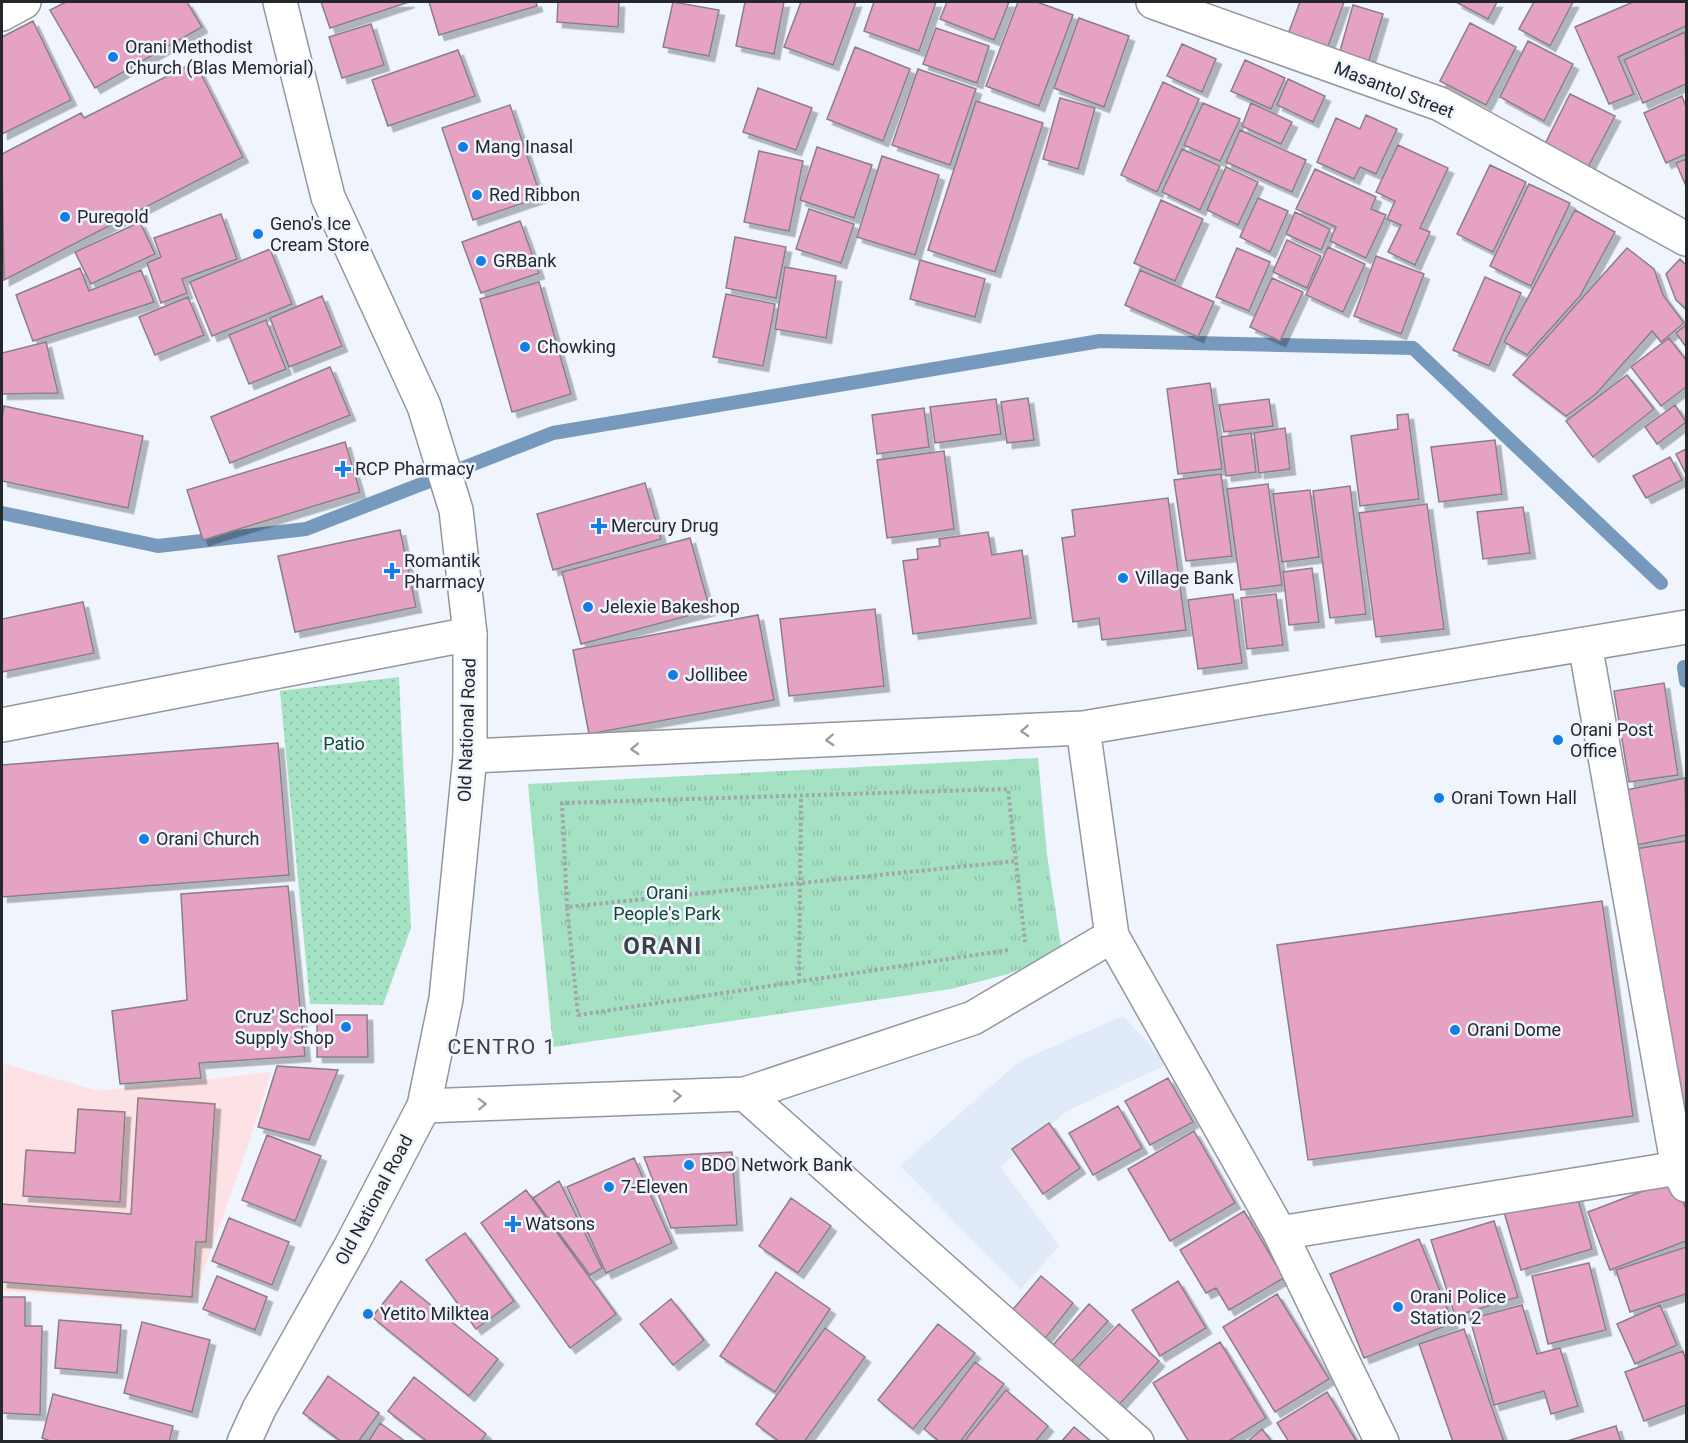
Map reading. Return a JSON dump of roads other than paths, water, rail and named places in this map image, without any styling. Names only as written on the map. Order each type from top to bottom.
[{"type":"street","points":[[2,14],[24,2]]},
{"type":"street","name":"Old National Road","points":[[244,1442],[259,1409],[351,1246],[423,1106],[446,999],[470,756],[470,634],[456,510],[424,406],[328,196],[280,2]]},
{"type":"street","name":"Masantol Street","points":[[1152,2],[1440,104],[1686,239]]},
{"type":"street","points":[[470,756],[1083,728],[1686,627]]},
{"type":"street","points":[[2,725],[470,634]]},
{"type":"street","points":[[1280,1233],[1682,1176],[1585,644]]},
{"type":"street","points":[[1083,728],[1112,936],[1280,1233],[1382,1442]]},
{"type":"street","points":[[423,1106],[745,1094],[974,1018],[1112,936]]},
{"type":"street","points":[[745,1094],[1137,1442]]},
{"type":"waterway","points":[[2,513],[158,546],[306,529],[553,433],[1100,341],[1413,348],[1661,583]]},
{"type":"waterway","points":[[1684,667],[1686,681]]},
{"type":"place","name":"Orani Methodist Church (Blas Memorial)","points":[[113,57]]},
{"type":"place","name":"Mang Inasal","points":[[463,147]]},
{"type":"place","name":"Red Ribbon","points":[[477,195]]},
{"type":"place","name":"Puregold","points":[[65,217]]},
{"type":"place","name":"Geno's Ice Cream Store","points":[[258,234]]},
{"type":"place","name":"GRBank","points":[[481,261]]},
{"type":"place","name":"Chowking","points":[[525,347]]},
{"type":"place","name":"RCP Pharmacy","points":[[343,469]]},
{"type":"place","name":"Mercury Drug","points":[[599,526]]},
{"type":"place","name":"Romantik Pharmacy","points":[[392,571]]},
{"type":"place","name":"Village Bank","points":[[1123,578]]},
{"type":"place","name":"Jelexie Bakeshop","points":[[588,607]]},
{"type":"place","name":"Jollibee","points":[[673,675]]},
{"type":"place","name":"Orani Post Office","points":[[1558,740]]},
{"type":"place","name":"Orani Town Hall","points":[[1439,798]]},
{"type":"place","name":"Orani Church","points":[[144,839]]},
{"type":"place","name":"Cruz' School Supply Shop","points":[[346,1027]]},
{"type":"place","name":"Orani Dome","points":[[1455,1030]]},
{"type":"place","name":"BDO Network Bank","points":[[689,1165]]},
{"type":"place","name":"7-Eleven","points":[[609,1187]]},
{"type":"place","name":"Watsons","points":[[513,1224]]},
{"type":"place","name":"Orani Police Station 2","points":[[1398,1307]]},
{"type":"place","name":"Yetito Milktea","points":[[368,1314]]},
{"type":"district","name":"ORANI","points":[[663,946]]},
{"type":"district","name":"CENTRO 1","points":[[502,1047]]},
{"type":"park label","name":"Patio","points":[[344,744]]},
{"type":"park label","name":"Orani People's Park","points":[[667,903]]}]
